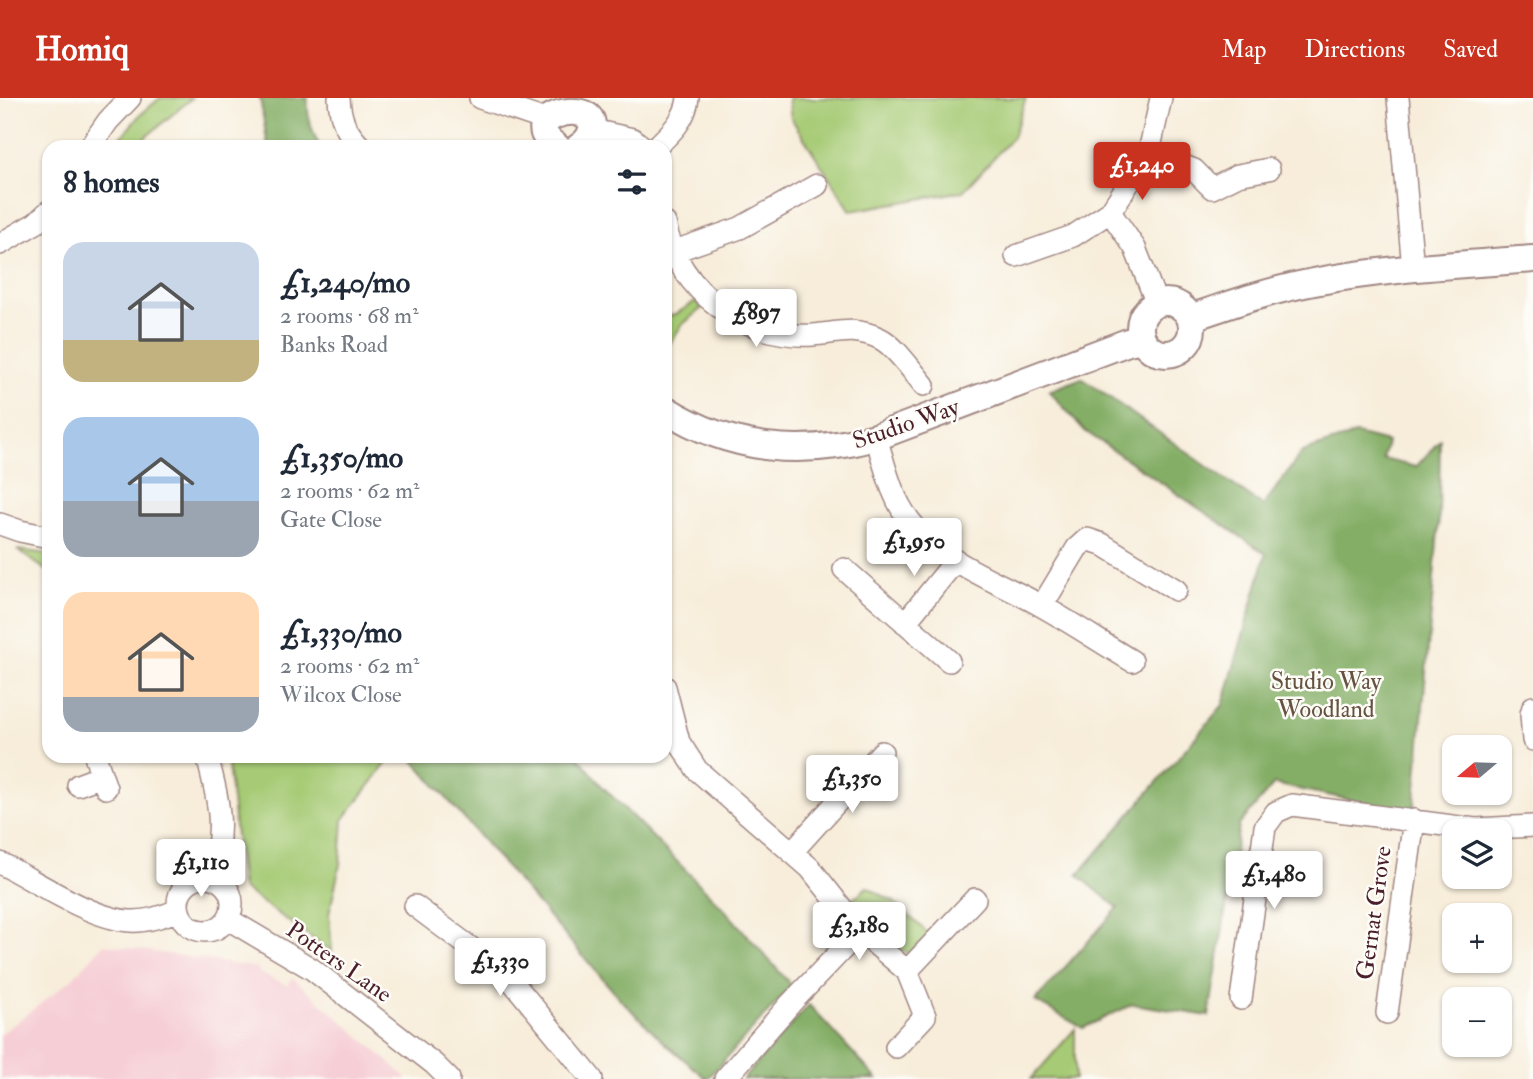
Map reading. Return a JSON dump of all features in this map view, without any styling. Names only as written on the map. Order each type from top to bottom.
[{"type":"street","points":[[95,140],[108,121],[130,98]]},
{"type":"street","points":[[339,98],[340,114],[345,128],[355,140]]},
{"type":"street","points":[[480,98],[545,121]]},
{"type":"street","points":[[663,140],[687,110],[688,98]]},
{"type":"street","points":[[1016,256],[1073,236],[1110,212],[1149,152],[1161,98]]},
{"type":"street","points":[[1398,98],[1413,269]]},
{"type":"street","points":[[551,140],[546,134],[545,121],[552,108],[574,100],[586,110],[592,123],[586,139],[634,140]]},
{"type":"street","points":[[1149,152],[1194,170],[1212,188],[1238,175],[1269,169]]},
{"type":"street","points":[[675,251],[740,228],[817,185]]},
{"type":"street","points":[[1110,212],[1135,248],[1157,304]]},
{"type":"street","points":[[0,244],[42,217]]},
{"type":"street","points":[[672,243],[686,273],[701,292],[729,314],[747,324],[779,334],[813,335],[854,330],[883,339],[925,385]]},
{"type":"street","points":[[1190,318],[1253,296],[1314,282],[1413,269],[1533,259]]},
{"type":"street","points":[[1173,303],[1190,318],[1192,326],[1189,341],[1174,354],[1153,351],[1142,339],[1141,322],[1144,314],[1157,304],[1173,303]]},
{"type":"street","name":"Studio Way","points":[[672,413],[697,427],[757,445],[816,449],[844,446],[876,437],[1142,339]]},
{"type":"street","points":[[876,437],[893,491],[910,522],[930,542],[956,560],[1042,606],[1132,662]]},
{"type":"street","points":[[0,524],[42,536]]},
{"type":"street","points":[[1042,606],[1077,548],[1087,539],[1102,544],[1176,590]]},
{"type":"street","points":[[905,623],[956,560]]},
{"type":"street","points":[[844,569],[949,661]]},
{"type":"street","points":[[1533,707],[1533,740]]},
{"type":"street","points":[[672,717],[678,742],[697,769],[792,852],[827,887],[860,931],[907,971],[925,1016],[896,1047]]},
{"type":"street","points":[[792,852],[882,751]]},
{"type":"street","points":[[209,763],[219,804],[221,825],[211,877]]},
{"type":"street","points":[[78,785],[101,773]]},
{"type":"street","points":[[1241,999],[1265,827],[1276,811],[1293,805],[1475,829],[1533,826]]},
{"type":"street","name":"Gernat Grove","points":[[1387,1013],[1414,820]]},
{"type":"street","points":[[0,863],[98,914],[131,921],[163,916],[178,910]]},
{"type":"street","points":[[203,876],[219,880],[230,893],[233,902],[228,919],[222,926],[205,932],[188,925],[178,910],[179,894],[188,882],[203,876]]},
{"type":"street","points":[[907,971],[975,899]]},
{"type":"street","points":[[415,906],[507,975],[592,1079]]},
{"type":"street","name":"Potters Lane","points":[[228,919],[312,969],[434,1064],[449,1079]]},
{"type":"street","points":[[724,1079],[860,931]]},
{"type":"shaded area","points":[[104,944],[259,968],[258,972],[287,985],[293,978],[408,1079],[0,1079],[0,1035],[71,980]]},
{"type":"green space","points":[[160,98],[192,98],[142,140],[119,140],[139,116]]},
{"type":"green space","points":[[260,98],[308,98],[310,123],[316,140],[267,140]]},
{"type":"green space","points":[[788,98],[1026,98],[1013,137],[963,191],[851,211],[791,118]]},
{"type":"green space","points":[[696,301],[702,308],[682,325],[672,340],[672,315]]},
{"type":"green space","name":"Studio Way Woodland","points":[[1082,378],[1263,506],[1302,452],[1356,434],[1387,442],[1383,459],[1416,467],[1440,440],[1439,518],[1414,813],[1274,784],[1239,825],[1209,1016],[1133,1004],[1083,1028],[1035,1001],[1118,908],[1078,875],[1223,705],[1266,554],[1085,431],[1049,391]]},
{"type":"green space","points":[[17,550],[42,553],[42,567]]},
{"type":"green space","points":[[228,763],[385,763],[343,820],[340,864],[329,914],[332,952],[242,888]]},
{"type":"green space","points":[[416,763],[584,763],[602,786],[724,909],[792,986],[707,1079],[621,1000]]},
{"type":"green space","points":[[867,887],[893,901],[930,935],[910,953],[894,948],[868,925],[850,902]]},
{"type":"green space","points":[[809,1005],[877,1079],[743,1079]]},
{"type":"green space","points":[[1075,1029],[1075,1079],[1031,1079]]}]
